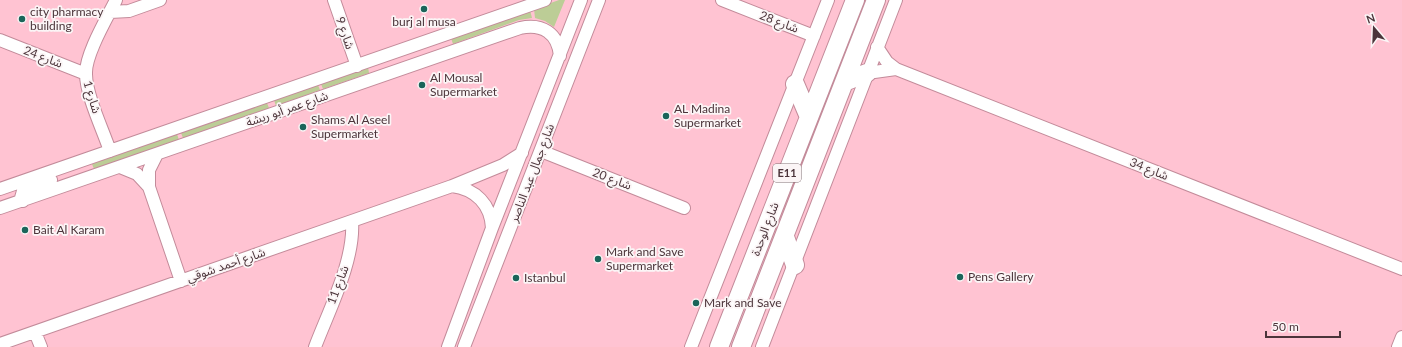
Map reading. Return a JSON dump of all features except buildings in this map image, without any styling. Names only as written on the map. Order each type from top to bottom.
[{"type":"highway","name":"شارع الوحدة","points":[[719,347],[855,0]]},
{"type":"highway","name":"شارع الوحدة","points":[[742,347],[876,0]]},
{"type":"highway","points":[[844,82],[867,73]]},
{"type":"highway","points":[[795,84],[809,117]]},
{"type":"highway","points":[[785,237],[794,265]]},
{"type":"street","name":"شارع 1","points":[[110,151],[89,92],[86,74],[89,58],[116,0]]},
{"type":"street","points":[[110,12],[129,11],[160,0]]},
{"type":"street","name":"شارع 9","points":[[334,0],[357,66]]},
{"type":"street","name":"شارع عمر أبو ريشة","points":[[0,189],[545,0]]},
{"type":"street","name":"شارع جمال عبد الناصر","points":[[448,347],[492,228],[581,0]]},
{"type":"street","name":"شارع جمال عبد الناصر","points":[[468,346],[540,151],[599,0]]},
{"type":"street","name":"شارع 28","points":[[722,0],[814,36]]},
{"type":"street","points":[[691,347],[828,0]]},
{"type":"street","points":[[762,347],[896,0]]},
{"type":"street","name":"شارع عمر أبو ريشة","points":[[0,208],[527,26],[540,27],[552,35],[559,47],[560,56]]},
{"type":"street","points":[[385,75],[389,68],[395,64],[435,50],[439,44],[437,38]]},
{"type":"street","name":"شارع 24","points":[[0,40],[86,74]]},
{"type":"street","name":"شارع 34","points":[[877,48],[887,62],[896,69],[1402,269]]},
{"type":"street","name":"شارع 34","points":[[867,73],[896,69]]},
{"type":"street","name":"شارع 20","points":[[540,151],[684,208]]},
{"type":"street","name":"شارع أحمد شوقي","points":[[0,344],[452,186],[503,165],[522,153]]},
{"type":"street","points":[[157,154],[149,170],[149,186],[181,281]]},
{"type":"street","points":[[23,201],[21,198],[22,191],[64,175],[74,163]]},
{"type":"street","points":[[120,167],[137,174],[149,186]]},
{"type":"street","points":[[452,186],[467,189],[480,198],[488,209],[492,228]]},
{"type":"street","name":"شارع 11","points":[[315,347],[348,258],[352,239],[352,221]]},
{"type":"street","points":[[35,332],[41,347]]},
{"type":"street","points":[[1398,347],[1402,337]]},
{"type":"green space","points":[[559,0],[565,0],[554,27],[545,21],[535,18],[534,9]]},
{"type":"green space","points":[[530,10],[532,18],[519,20],[453,44],[451,38]]},
{"type":"green space","points":[[368,67],[369,73],[323,89],[321,84]]},
{"type":"green space","points":[[318,85],[320,90],[276,106],[274,100]]},
{"type":"green space","points":[[267,103],[269,108],[183,138],[181,133]]},
{"type":"green space","points":[[177,134],[179,140],[94,169],[92,164]]},
{"type":"place","name":"burj al musa","points":[[424,9]]},
{"type":"place","name":"city pharmacy building","points":[[22,19]]},
{"type":"place","name":"Al Mousal Supermarket","points":[[422,85]]},
{"type":"place","name":"AL Madina Supermarket","points":[[666,116]]},
{"type":"place","name":"Shams Al Aseel Supermarket","points":[[303,127]]},
{"type":"place","name":"Bait Al Karam","points":[[25,230]]},
{"type":"place","name":"Mark and Save Supermarket","points":[[598,259]]},
{"type":"place","name":"Pens Gallery","points":[[960,277]]},
{"type":"place","name":"Istanbul","points":[[516,278]]},
{"type":"place","name":"Mark and Save","points":[[696,303]]}]
